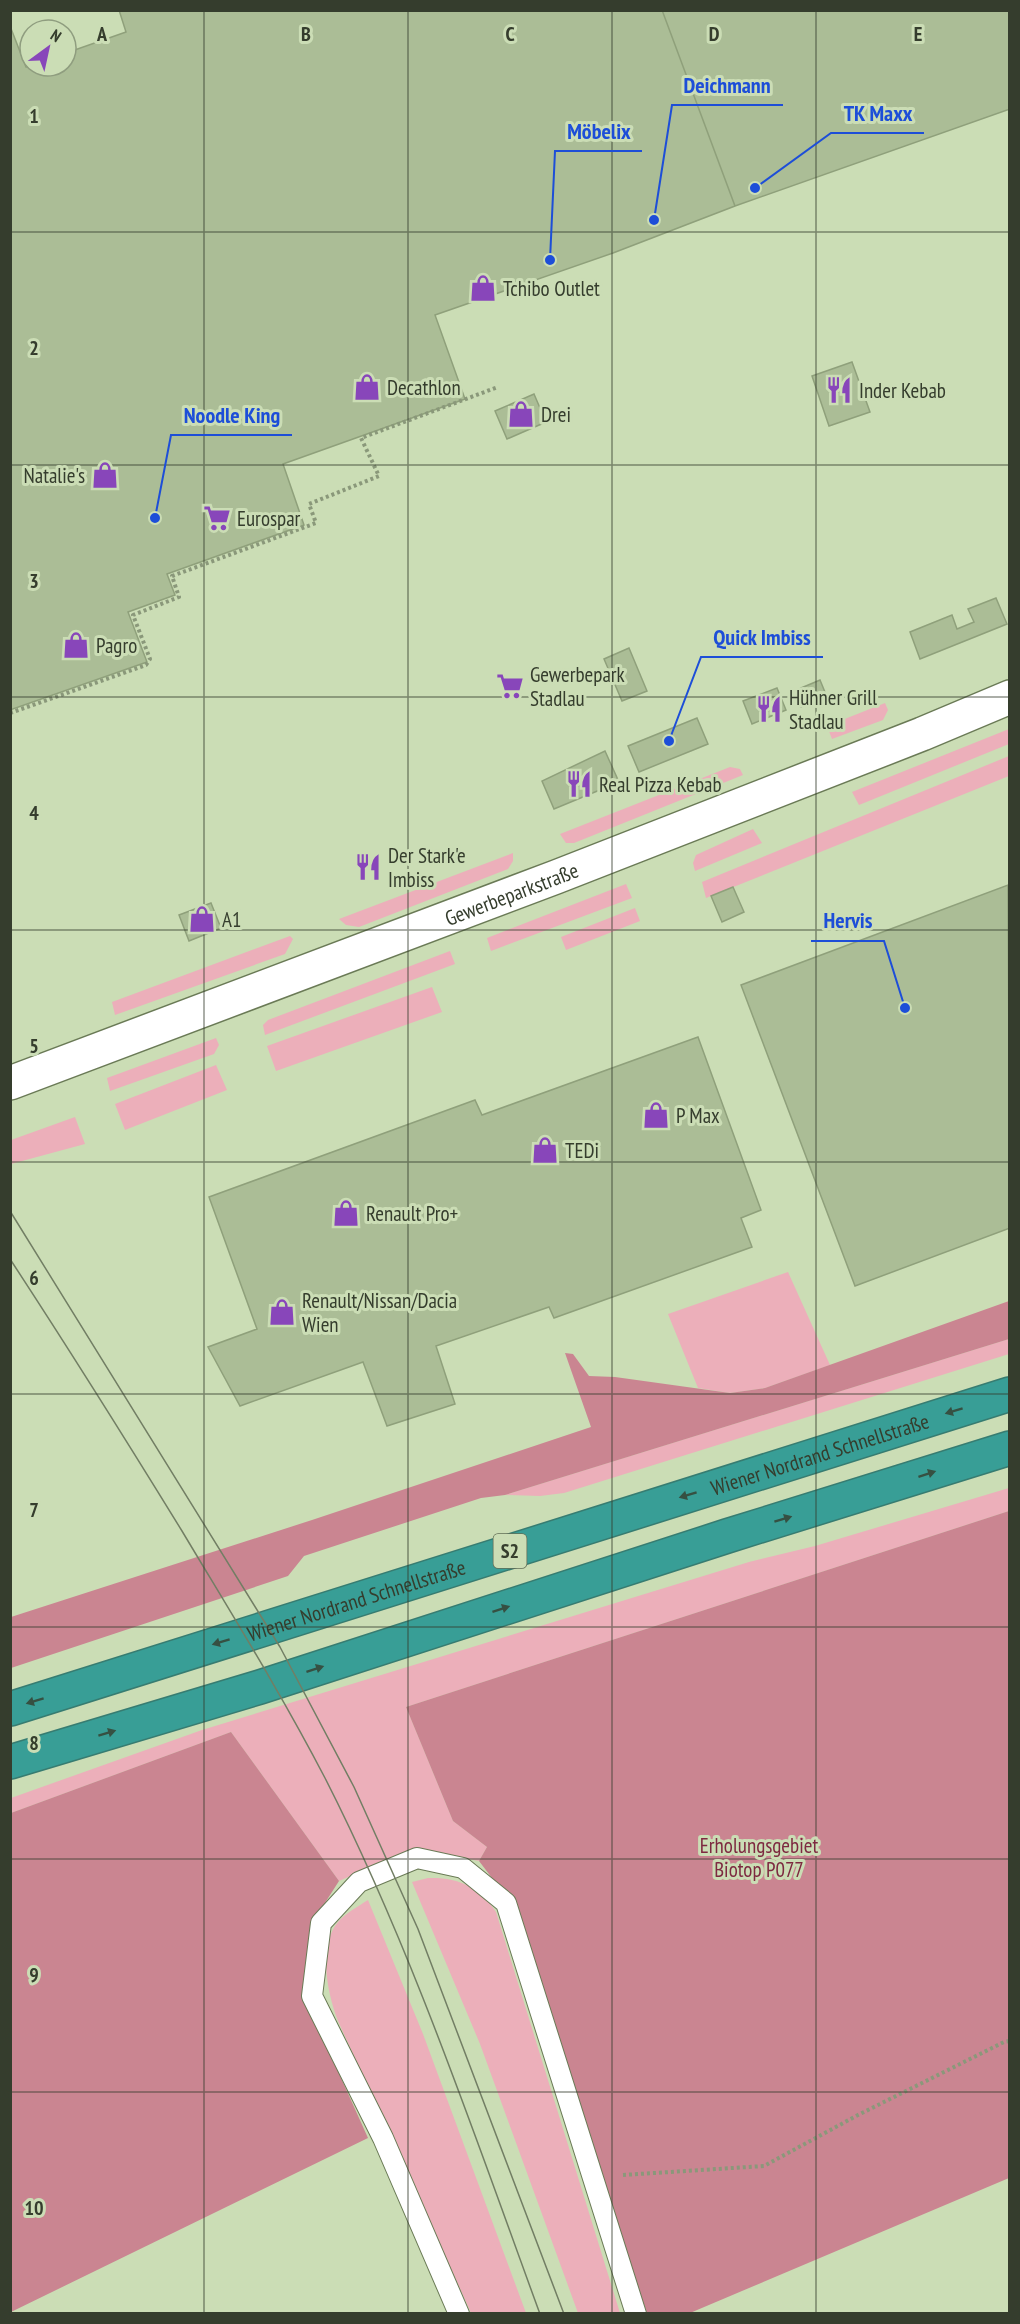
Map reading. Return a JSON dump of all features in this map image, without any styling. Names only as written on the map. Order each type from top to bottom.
[{"type":"highway","name":"Wiener Nordrand Schnellstraße","points":[[10,1709],[1010,1394]]},
{"type":"highway","name":"S2","points":[[10,1762],[260,1687],[727,1536],[1010,1448]]},
{"type":"street","name":"Gewerbeparkstraße","points":[[10,1083],[556,877],[922,735],[1010,697]]},
{"type":"lane","points":[[459,2313],[383,2138],[312,1996],[321,1923],[359,1882],[417,1858],[463,1868],[506,1903],[636,2313]]},
{"type":"path","points":[[10,713],[146,665],[150,659],[133,615],[179,597],[172,576],[316,523],[309,504],[379,476],[361,438],[498,387]]},
{"type":"path","points":[[592,2174],[640,2175],[764,2166],[858,2115],[1010,2041]]},
{"type":"shaded area","points":[[885,703],[888,710],[883,720],[832,739],[827,726]]},
{"type":"shaded area","points":[[1009,729],[1009,744],[859,805],[852,792]]},
{"type":"shaded area","points":[[1009,756],[1009,776],[706,898],[702,882]]},
{"type":"shaded area","points":[[730,767],[740,769],[743,775],[574,843],[566,843],[560,834]]},
{"type":"shaded area","points":[[753,829],[762,843],[695,871],[693,863],[696,855]]},
{"type":"shaded area","points":[[513,853],[513,861],[508,869],[359,927],[346,925],[339,919]]},
{"type":"shaded area","points":[[626,884],[632,898],[491,951],[487,938]]},
{"type":"shaded area","points":[[635,908],[640,921],[566,950],[561,937]]},
{"type":"shaded area","points":[[290,936],[293,939],[285,954],[115,1015],[112,1002]]},
{"type":"shaded area","points":[[450,951],[455,964],[265,1035],[263,1025],[268,1020]]},
{"type":"shaded area","points":[[432,987],[442,1012],[276,1071],[267,1046]]},
{"type":"shaded area","points":[[216,1038],[219,1045],[214,1054],[110,1091],[107,1078]]},
{"type":"shaded area","points":[[216,1065],[227,1090],[125,1130],[115,1104]]},
{"type":"shaded area","points":[[75,1117],[85,1144],[11,1164],[11,1140]]},
{"type":"shaded area","points":[[788,1272],[830,1365],[765,1388],[730,1393],[698,1388],[668,1314]]},
{"type":"shaded area","points":[[1009,1339],[1009,1354],[564,1493],[540,1496],[505,1495]]},
{"type":"shaded area","points":[[1009,1488],[1009,1511],[406,1707],[453,1821],[487,1847],[479,1861],[414,1848],[339,1881],[231,1732],[11,1813],[11,1798],[202,1730],[749,1562],[815,1546]]},
{"type":"shaded area","points":[[428,1878],[449,1879],[467,1885],[483,1896],[496,1912],[620,2313],[578,2313],[480,2044],[412,1882]]},
{"type":"shaded area","points":[[368,1900],[423,2034],[526,2313],[471,2313],[338,2021],[326,1971],[328,1944],[338,1922]]},
{"type":"green space","points":[[1009,1301],[1009,1339],[505,1495],[481,1498],[304,1556],[288,1576],[11,1668],[11,1617],[591,1427],[565,1353],[573,1354],[589,1376],[615,1377],[730,1393],[765,1388]]},
{"type":"green space","name":"Erholungsgebiet Biotop P077","points":[[1009,1511],[1009,2178],[690,2313],[647,2313],[588,2141],[512,1904],[479,1861],[487,1847],[453,1821],[406,1707]]},
{"type":"green space","points":[[231,1732],[339,1881],[314,1920],[302,1991],[368,2138],[11,2312],[11,1813]]},
{"type":"building","points":[[119,10],[662,10],[735,206],[613,253],[435,315],[465,399],[283,464],[304,525],[167,574],[175,595],[128,612],[147,662],[10,710],[10,26],[18,46],[18,78],[78,78],[78,49],[126,32]]},
{"type":"building","points":[[662,10],[1010,10],[1010,109],[735,206]]},
{"type":"building","points":[[852,362],[870,412],[829,426],[812,376]]},
{"type":"building","points":[[534,394],[546,422],[507,439],[495,411]]},
{"type":"building","points":[[996,598],[1007,624],[920,659],[910,632],[952,615],[957,629],[974,622],[968,609]]},
{"type":"building","points":[[629,648],[647,691],[622,701],[604,659]]},
{"type":"building","points":[[820,680],[827,697],[801,707],[794,691]]},
{"type":"building","points":[[777,688],[786,710],[752,724],[743,701]]},
{"type":"building","points":[[697,718],[708,744],[639,772],[628,746]]},
{"type":"building","points":[[605,751],[619,782],[554,809],[542,781]]},
{"type":"building","points":[[1008,885],[1010,1228],[855,1286],[741,985]]},
{"type":"building","points":[[733,887],[744,912],[722,922],[711,896]]},
{"type":"building","points":[[211,903],[221,928],[189,941],[179,915]]},
{"type":"building","points":[[698,1037],[761,1210],[741,1218],[752,1247],[554,1318],[549,1307],[436,1346],[455,1404],[387,1426],[363,1362],[240,1406],[208,1347],[257,1329],[209,1197],[475,1100],[482,1115]]},
{"type":"tram line","points":[[10,1211],[280,1647],[354,1787],[418,1929],[564,2314]]},
{"type":"tram line","points":[[10,1259],[182,1531],[273,1684],[325,1778],[357,1843],[414,1975],[540,2314]]},
{"type":"place","name":"TK Maxx","points":[[755,188]]},
{"type":"place","name":"Deichmann","points":[[654,220]]},
{"type":"place","name":"Möbelix","points":[[550,260]]},
{"type":"place","name":"Tchibo Outlet","points":[[483,288]]},
{"type":"place","name":"Decathlon","points":[[367,387]]},
{"type":"place","name":"Inder Kebab","points":[[839,390]]},
{"type":"place","name":"Drei","points":[[521,414]]},
{"type":"place","name":"Natalie's","points":[[105,475]]},
{"type":"place","name":"Noodle King","points":[[155,518]]},
{"type":"place","name":"Eurospar","points":[[217,518]]},
{"type":"place","name":"Pagro","points":[[76,645]]},
{"type":"place","name":"Gewerbepark Stadlau","points":[[510,686]]},
{"type":"place","name":"Hühner Grill Stadlau","points":[[769,709]]},
{"type":"place","name":"Quick Imbiss","points":[[669,741]]},
{"type":"place","name":"Real Pizza Kebab","points":[[579,784]]},
{"type":"place","name":"Der Stark'e Imbiss","points":[[368,867]]},
{"type":"place","name":"A1","points":[[202,919]]},
{"type":"place","name":"Hervis","points":[[905,1008]]},
{"type":"place","name":"P Max","points":[[656,1115]]},
{"type":"place","name":"TEDi","points":[[545,1150]]},
{"type":"place","name":"Renault Pro+","points":[[346,1213]]},
{"type":"place","name":"Renault/Nissan/Dacia Wien","points":[[282,1312]]}]
